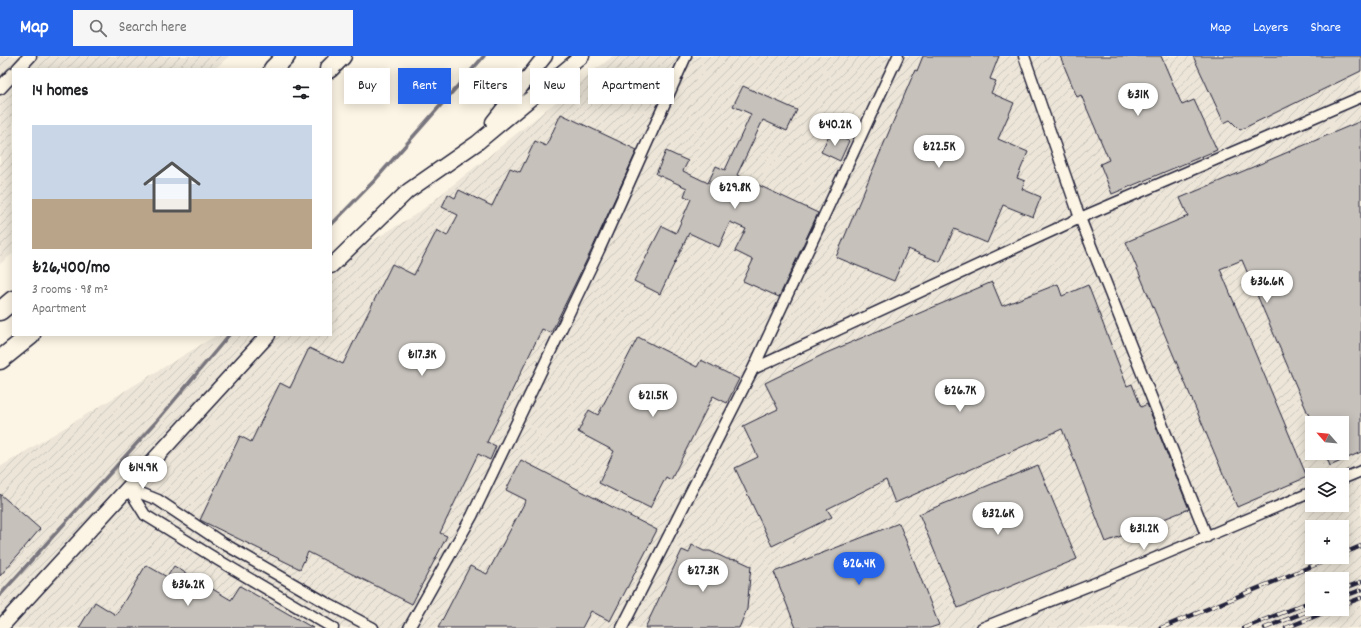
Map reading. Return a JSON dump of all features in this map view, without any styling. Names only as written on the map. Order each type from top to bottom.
[{"type":"highway","points":[[274,68],[286,56]]},
{"type":"highway","points":[[329,68],[342,56]]},
{"type":"highway","points":[[0,311],[12,301]]},
{"type":"highway","points":[[0,360],[30,336]]},
{"type":"main road","points":[[477,143],[545,56]]},
{"type":"main road","points":[[332,265],[408,192],[477,143],[582,56]]},
{"type":"main road","points":[[0,628],[267,336]]},
{"type":"street","points":[[19,68],[30,56]]},
{"type":"street","points":[[409,628],[472,516],[598,250],[686,56]]},
{"type":"street","points":[[622,628],[753,369],[898,56]]},
{"type":"street","points":[[1024,56],[1080,218],[1207,537]]},
{"type":"street","points":[[0,88],[12,75]]},
{"type":"street","points":[[753,369],[1080,218],[1361,97]]},
{"type":"street","points":[[1349,477],[1361,471]]},
{"type":"street","points":[[128,488],[145,515],[333,628]]},
{"type":"street","points":[[128,488],[158,500],[221,542],[330,605],[374,628]]},
{"type":"street","points":[[982,628],[1108,578],[1305,495]]},
{"type":"shaded area","points":[[0,56],[229,56],[216,68],[12,68],[12,254],[0,264]]},
{"type":"shaded area","points":[[613,56],[1361,56],[1361,628],[0,628],[0,467],[215,336],[332,336],[332,265],[418,213],[553,104],[580,104],[580,83],[588,76],[588,104],[674,104],[674,68],[598,68]]},
{"type":"building","points":[[923,56],[999,56],[990,79],[996,81],[991,93],[1014,103],[998,139],[1028,152],[1017,178],[1025,181],[1022,189],[1041,197],[1033,217],[1003,205],[987,243],[954,229],[940,262],[908,249],[894,281],[836,257],[915,70],[917,71]]},
{"type":"building","points":[[1060,56],[1161,56],[1182,105],[1194,100],[1217,150],[1112,194],[1100,164],[1109,160],[1081,95],[1077,97]]},
{"type":"building","points":[[1193,56],[1361,56],[1361,71],[1240,130],[1230,120],[1224,123]]},
{"type":"building","points":[[743,86],[797,110],[787,131],[763,120],[737,175],[818,213],[779,297],[743,281],[753,260],[735,251],[746,229],[730,222],[719,247],[689,233],[660,294],[634,281],[662,226],[676,233],[691,199],[684,196],[687,188],[656,174],[666,151],[688,161],[683,171],[708,183],[716,166],[725,170],[751,114],[733,106]]},
{"type":"building","points":[[561,114],[637,150],[593,247],[551,333],[542,329],[487,442],[496,446],[490,460],[478,454],[440,533],[447,536],[412,604],[308,552],[300,569],[200,520],[240,436],[251,442],[280,383],[290,388],[309,348],[343,364],[392,264],[414,275],[437,230],[447,236],[458,215],[442,207],[448,194],[455,198],[459,190],[492,206],[510,168],[520,172],[535,141],[546,146]]},
{"type":"building","points":[[1361,121],[1361,452],[1349,457],[1349,416],[1309,416],[1242,260],[1220,269],[1305,472],[1305,478],[1237,507],[1126,242],[1188,216],[1180,198]]},
{"type":"building","points":[[830,133],[849,141],[840,161],[821,152]]},
{"type":"building","points":[[992,282],[1002,306],[1058,284],[1062,296],[1088,285],[1127,386],[1132,384],[1141,407],[1147,404],[1189,509],[1106,542],[1062,429],[895,503],[886,480],[827,509],[832,517],[772,546],[735,468],[758,457],[743,426],[778,409],[765,383],[824,354]]},
{"type":"building","points":[[638,337],[697,367],[701,360],[739,379],[727,403],[713,396],[671,480],[666,477],[650,508],[599,483],[614,451],[578,432],[589,410],[598,415]]},
{"type":"building","points":[[521,460],[657,530],[610,621],[591,611],[582,628],[438,628],[470,566],[487,574],[526,500],[506,490]]},
{"type":"building","points":[[1328,460],[1343,460],[1330,466]]},
{"type":"building","points":[[1038,465],[1077,559],[958,608],[919,514]]},
{"type":"building","points":[[0,494],[40,529],[0,576]]},
{"type":"building","points":[[899,523],[939,625],[930,628],[796,628],[774,572]]},
{"type":"building","points":[[692,545],[704,551],[710,551],[727,559],[738,560],[751,566],[747,609],[739,628],[645,628],[682,550],[689,553]]},
{"type":"building","points":[[146,565],[167,577],[174,566],[231,600],[240,586],[313,628],[79,628],[95,602],[116,615]]},
{"type":"waterway","points":[[332,224],[374,181],[484,56]]},
{"type":"waterway","points":[[0,595],[157,421],[228,336]]},
{"type":"railway","points":[[1349,551],[1361,546]]},
{"type":"railway","points":[[1161,628],[1317,564]]},
{"type":"railway","points":[[1349,586],[1361,582]]},
{"type":"railway","points":[[1349,594],[1361,590]]},
{"type":"railway","points":[[1349,602],[1361,598]]},
{"type":"railway","points":[[1244,628],[1305,604]]},
{"type":"railway","points":[[1265,628],[1305,612]]},
{"type":"railway","points":[[1286,628],[1316,616]]}]
